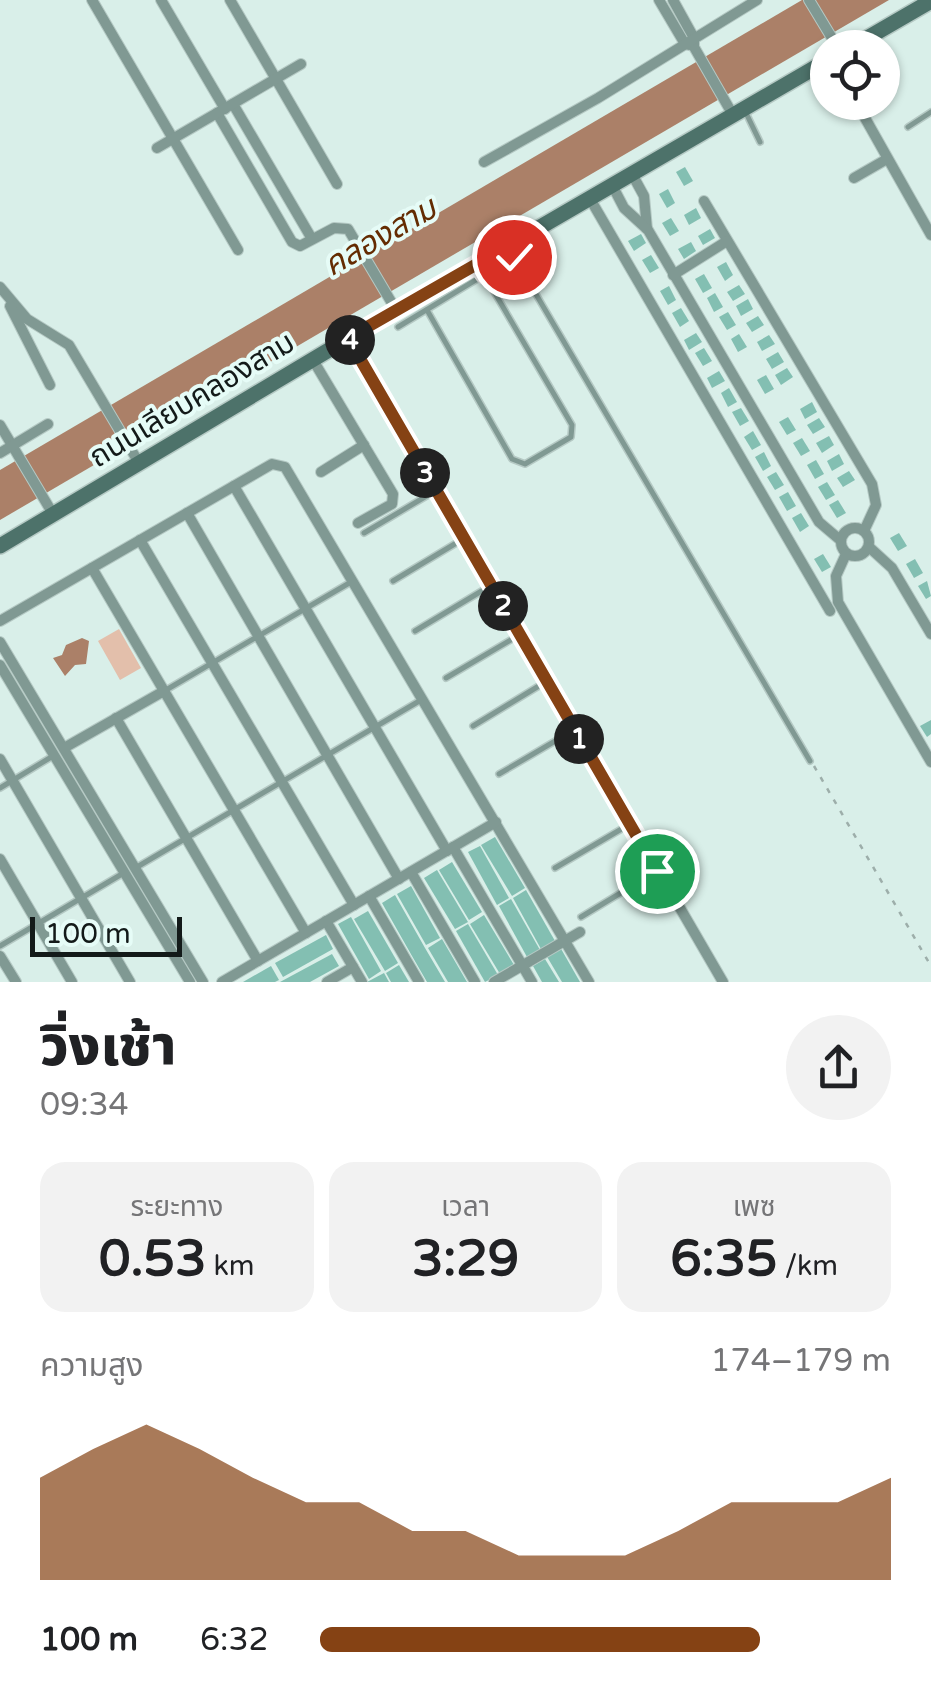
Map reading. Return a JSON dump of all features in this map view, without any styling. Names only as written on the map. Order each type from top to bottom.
[{"type":"main road","points":[[881,30],[931,1]]},
{"type":"main road","name":"ถนนเลียบคลองสาม","points":[[0,546],[394,311],[481,269],[589,197],[810,70]]},
{"type":"street","points":[[92,0],[238,250]]},
{"type":"street","points":[[161,0],[225,109],[312,239]]},
{"type":"street","points":[[230,0],[337,184]]},
{"type":"street","points":[[659,0],[724,98],[738,112]]},
{"type":"street","points":[[672,0],[692,45]]},
{"type":"street","points":[[484,162],[692,45],[757,0]]},
{"type":"street","points":[[809,0],[827,30]]},
{"type":"street","points":[[157,148],[301,64]]},
{"type":"street","points":[[225,109],[292,242],[300,246],[341,227],[348,229],[394,311]]},
{"type":"street","points":[[866,120],[931,234]]},
{"type":"street","points":[[854,178],[888,159]]},
{"type":"street","points":[[632,174],[644,196],[648,230]]},
{"type":"street","points":[[612,185],[624,208],[648,230],[819,522],[840,539],[846,554],[836,576],[838,602],[931,762]]},
{"type":"street","points":[[589,197],[830,611]]},
{"type":"street","points":[[704,201],[872,484],[876,505],[864,531]]},
{"type":"street","points":[[674,275],[727,241]]},
{"type":"street","points":[[2,292],[50,385]]},
{"type":"street","points":[[2,292],[27,319],[69,344],[139,463]]},
{"type":"street","points":[[348,338],[723,982]]},
{"type":"street","points":[[313,360],[394,500],[361,528]]},
{"type":"street","points":[[0,424],[53,514]]},
{"type":"street","points":[[0,453],[14,449],[48,424]]},
{"type":"street","points":[[321,472],[364,445]]},
{"type":"street","points":[[0,621],[272,464],[285,467],[589,982]]},
{"type":"street","points":[[234,486],[375,727],[532,982]]},
{"type":"street","points":[[186,513],[399,879]]},
{"type":"street","points":[[840,539],[848,529],[864,531]]},
{"type":"street","points":[[864,531],[869,547],[892,568],[931,634]]},
{"type":"street","points":[[140,540],[354,905]]},
{"type":"street","points":[[846,554],[857,556],[869,547]]},
{"type":"street","points":[[92,568],[306,933]]},
{"type":"street","points":[[0,642],[59,752]]},
{"type":"street","points":[[0,664],[204,982]]},
{"type":"street","points":[[59,752],[164,691]]},
{"type":"street","points":[[116,718],[258,961]]},
{"type":"street","points":[[0,759],[130,982]]},
{"type":"street","points":[[222,982],[496,822]]},
{"type":"street","points":[[0,859],[72,982]]},
{"type":"street","points":[[131,869],[190,982]]},
{"type":"street","points":[[411,872],[475,982]]},
{"type":"street","points":[[369,896],[419,982]]},
{"type":"street","points":[[326,921],[362,982]]},
{"type":"street","points":[[494,982],[580,932]]},
{"type":"street","points":[[0,956],[16,982]]},
{"type":"street","points":[[327,982],[353,966]]},
{"type":"lane","points":[[738,112],[760,142]]},
{"type":"lane","points":[[908,127],[931,112]]},
{"type":"lane","points":[[511,251],[810,761]]},
{"type":"lane","points":[[394,311],[427,310],[481,269],[572,425],[571,437],[524,464],[512,459],[427,310]]},
{"type":"lane","points":[[361,528],[435,491]]},
{"type":"lane","points":[[393,581],[464,539]]},
{"type":"lane","points":[[164,691],[354,581]]},
{"type":"lane","points":[[415,631],[490,585]]},
{"type":"lane","points":[[446,678],[519,634]]},
{"type":"lane","points":[[473,726],[547,681]]},
{"type":"lane","points":[[0,946],[423,699]]},
{"type":"lane","points":[[499,774],[574,730]]},
{"type":"lane","points":[[0,788],[59,752]]},
{"type":"lane","points":[[555,868],[630,824]]},
{"type":"lane","points":[[581,917],[657,871]]},
{"type":"path","points":[[810,761],[931,966]]},
{"type":"shaded area","points":[[802,0],[889,0],[838,30],[810,30],[810,46],[0,520],[0,470]]},
{"type":"shaded area","points":[[119,629],[141,668],[120,680],[98,641]]},
{"type":"shaded area","points":[[82,638],[89,641],[86,664],[75,665],[65,676],[53,658],[62,655],[66,645]]},
{"type":"building","points":[[685,167],[693,181],[684,186],[676,172]]},
{"type":"building","points":[[668,189],[675,203],[667,208],[659,194]]},
{"type":"building","points":[[696,208],[701,218],[689,225],[684,215]]},
{"type":"building","points":[[406,209],[411,218],[399,226],[393,216]]},
{"type":"building","points":[[671,218],[679,231],[670,236],[662,223]]},
{"type":"building","points":[[710,229],[715,238],[703,245],[698,236]]},
{"type":"building","points":[[537,232],[545,245],[536,251],[529,237]]},
{"type":"building","points":[[641,234],[646,243],[634,251],[628,241]]},
{"type":"building","points":[[691,242],[696,251],[684,259],[678,249]]},
{"type":"building","points":[[651,255],[659,268],[650,273],[642,260]]},
{"type":"building","points":[[726,262],[733,275],[725,281],[717,267]]},
{"type":"building","points":[[704,274],[712,288],[703,293],[695,279]]},
{"type":"building","points":[[739,285],[745,294],[733,301],[727,292]]},
{"type":"building","points":[[669,286],[676,300],[668,305],[660,291]]},
{"type":"building","points":[[715,293],[723,307],[714,312],[707,298]]},
{"type":"building","points":[[748,299],[753,309],[741,316],[736,306]]},
{"type":"building","points":[[681,308],[689,321],[680,327],[672,313]]},
{"type":"building","points":[[728,312],[736,325],[727,330],[719,317]]},
{"type":"building","points":[[758,316],[764,325],[752,332],[746,323]]},
{"type":"building","points":[[696,333],[702,342],[689,350],[684,340]]},
{"type":"building","points":[[739,334],[747,347],[738,352],[731,339]]},
{"type":"building","points":[[769,335],[775,344],[762,351],[757,342]]},
{"type":"building","points":[[704,348],[712,361],[703,366],[695,353]]},
{"type":"building","points":[[778,352],[784,362],[772,369],[766,359]]},
{"type":"building","points":[[787,368],[793,377],[781,385],[775,375]]},
{"type":"building","points":[[719,371],[725,381],[712,388],[707,378]]},
{"type":"building","points":[[766,375],[774,389],[765,394],[757,380]]},
{"type":"building","points":[[729,388],[737,402],[728,407],[721,393]]},
{"type":"building","points":[[812,402],[817,412],[805,419],[800,409]]},
{"type":"building","points":[[741,408],[749,421],[740,426],[732,412]]},
{"type":"building","points":[[788,417],[796,430],[787,435],[779,422]]},
{"type":"building","points":[[819,418],[825,427],[813,434],[807,425]]},
{"type":"building","points":[[753,431],[761,445],[752,450],[744,437]]},
{"type":"building","points":[[829,436],[834,445],[822,453],[816,443]]},
{"type":"building","points":[[802,438],[810,451],[801,456],[793,443]]},
{"type":"building","points":[[764,452],[771,466],[763,471],[755,457]]},
{"type":"building","points":[[839,454],[844,464],[832,471],[827,461]]},
{"type":"building","points":[[816,460],[824,474],[815,479],[807,465]]},
{"type":"building","points":[[849,471],[855,480],[843,487],[837,478]]},
{"type":"building","points":[[776,472],[784,485],[775,490],[767,477]]},
{"type":"building","points":[[827,482],[835,495],[826,500],[818,487]]},
{"type":"building","points":[[788,492],[796,506],[787,511],[779,497]]},
{"type":"building","points":[[838,500],[846,513],[837,518],[829,505]]},
{"type":"building","points":[[801,513],[809,526],[800,532],[792,518]]},
{"type":"building","points":[[899,533],[907,546],[898,551],[890,538]]},
{"type":"building","points":[[823,554],[831,567],[822,572],[814,559]]},
{"type":"building","points":[[915,559],[923,573],[914,578],[906,564]]},
{"type":"building","points":[[927,581],[931,596],[926,599],[918,586]]},
{"type":"building","points":[[931,720],[931,734],[927,737],[920,726]]},
{"type":"building","points":[[495,837],[525,888],[512,896],[481,845]]},
{"type":"building","points":[[480,846],[509,898],[497,905],[468,852]]},
{"type":"building","points":[[452,862],[482,912],[469,920],[439,870]]},
{"type":"building","points":[[437,870],[468,922],[455,929],[424,878]]},
{"type":"building","points":[[411,886],[440,938],[426,945],[397,894]]},
{"type":"building","points":[[526,890],[555,941],[541,949],[513,898]]},
{"type":"building","points":[[395,895],[445,982],[427,982],[412,956],[382,903]]},
{"type":"building","points":[[511,899],[540,950],[527,957],[499,906]]},
{"type":"building","points":[[368,911],[398,963],[385,971],[354,919]]},
{"type":"building","points":[[484,915],[514,965],[500,974],[470,924]]},
{"type":"building","points":[[351,917],[381,971],[369,979],[338,924]]},
{"type":"building","points":[[468,924],[498,975],[485,982],[456,931]]},
{"type":"building","points":[[326,935],[333,949],[283,977],[275,963]]},
{"type":"building","points":[[442,939],[467,982],[448,982],[428,948]]},
{"type":"building","points":[[560,947],[580,982],[562,982],[546,955]]},
{"type":"building","points":[[332,954],[339,966],[310,982],[280,982]]},
{"type":"building","points":[[545,959],[559,982],[542,982],[533,966]]},
{"type":"building","points":[[399,965],[409,982],[391,982],[386,973]]},
{"type":"building","points":[[271,966],[279,980],[243,982]]},
{"type":"building","points":[[384,973],[389,982],[367,982]]},
{"type":"route","points":[[514,257],[485,275],[477,264],[348,338],[657,871]]},
{"type":"water label","name":"คลองสาม","points":[[380,237]]}]
